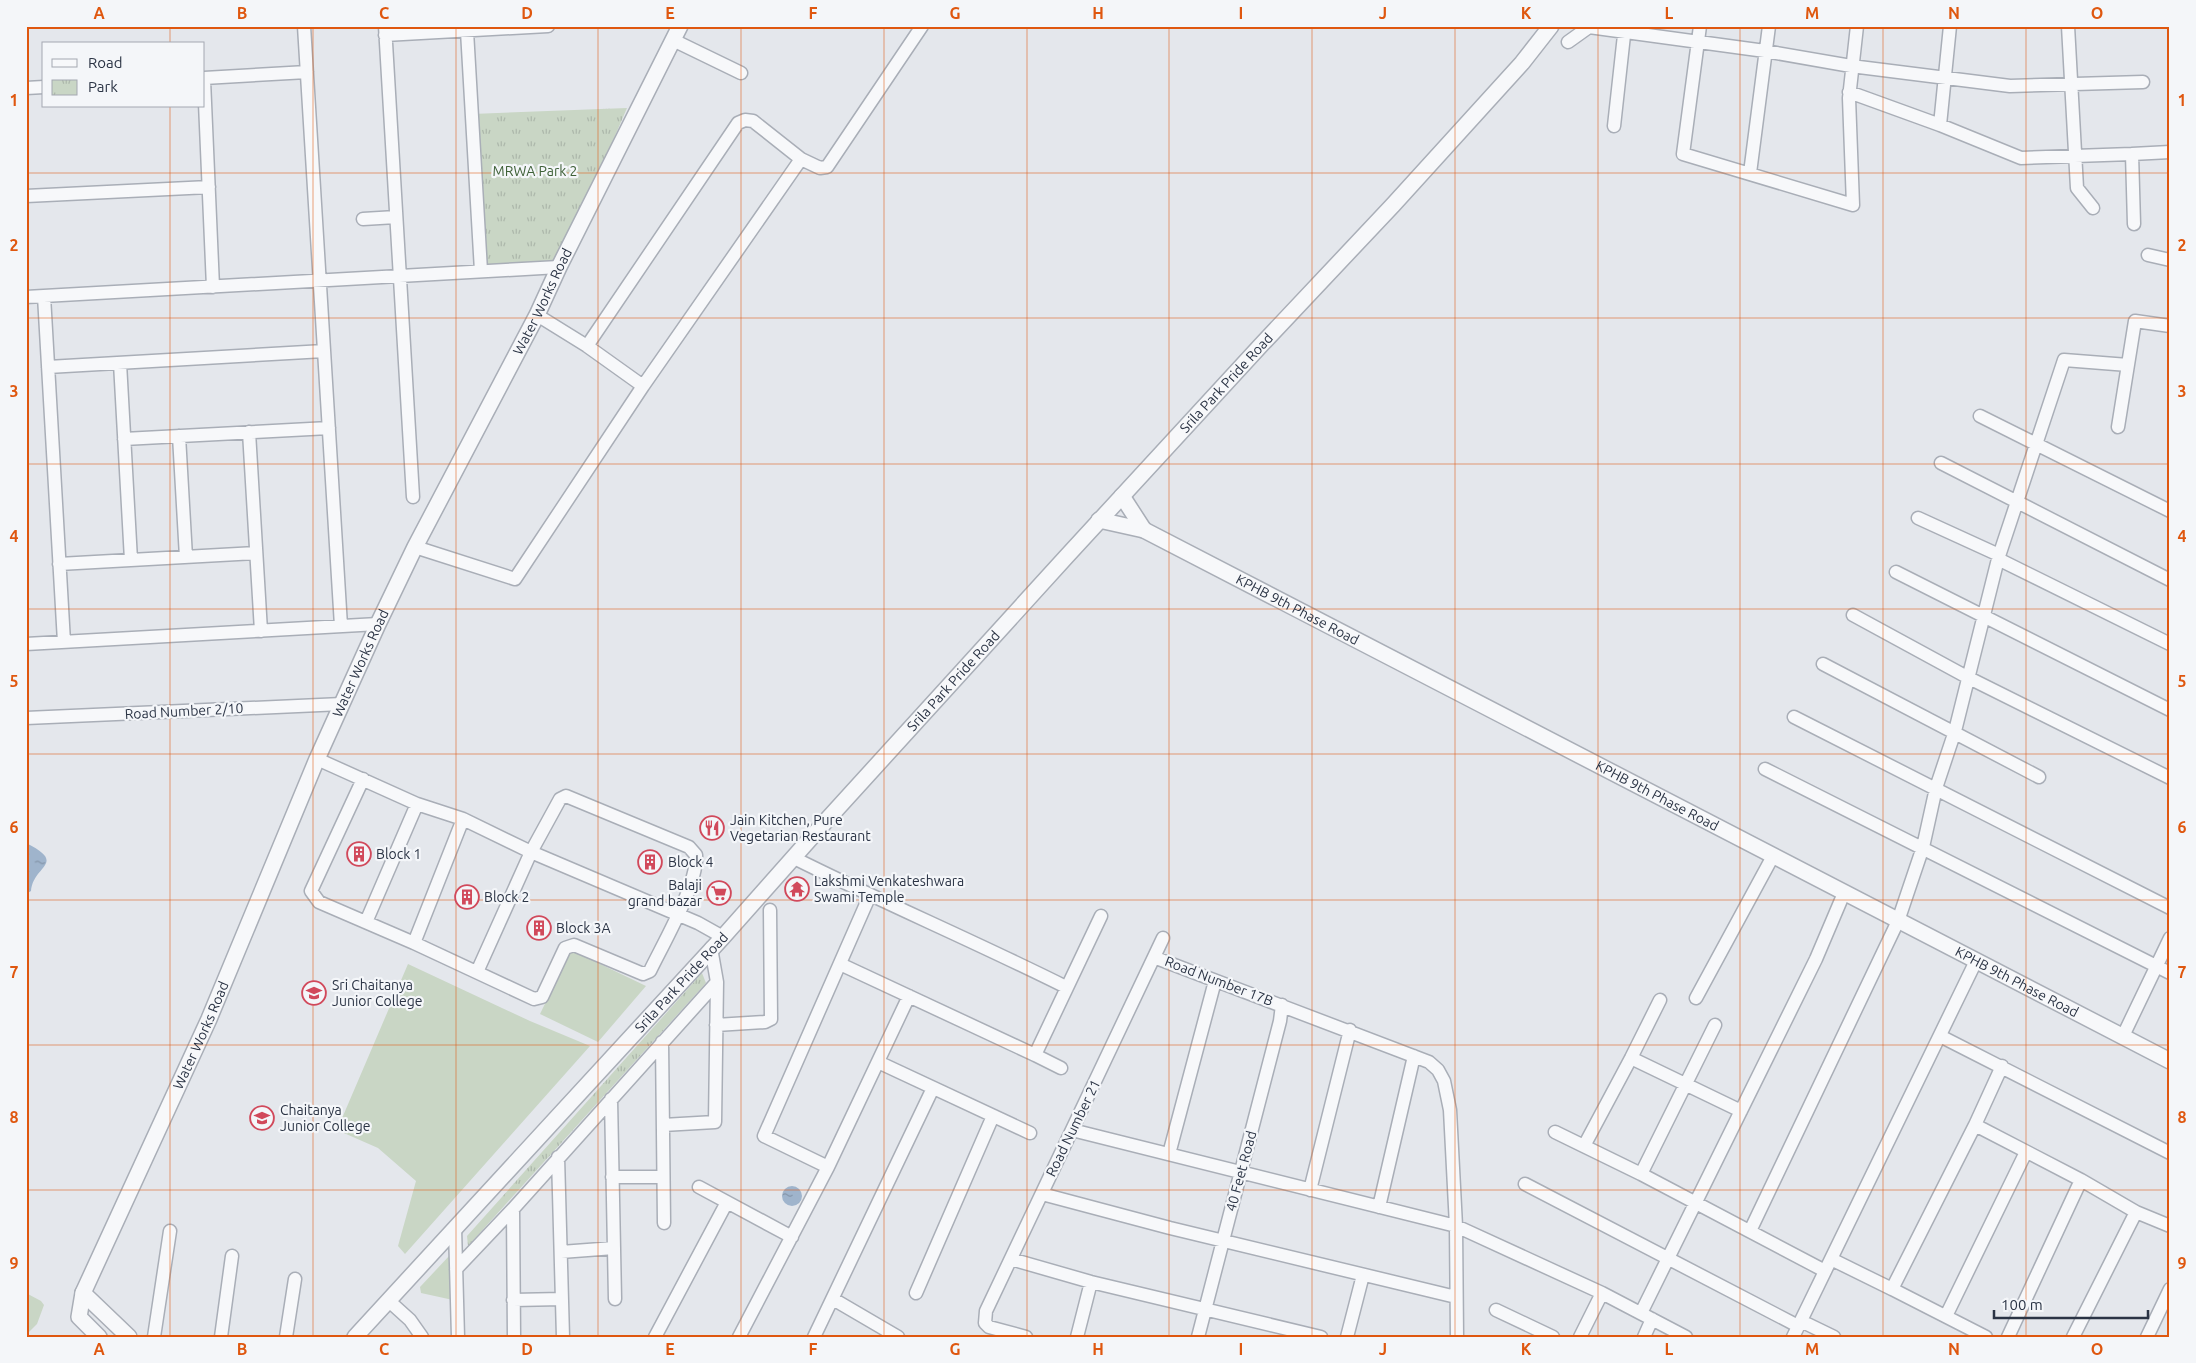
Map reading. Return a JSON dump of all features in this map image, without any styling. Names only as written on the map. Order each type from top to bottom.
[{"type":"street","points":[[304,26],[341,626]]},
{"type":"street","points":[[413,497],[385,31],[467,31],[548,26]]},
{"type":"street","name":"Water Works Road","points":[[99,1337],[79,1318],[83,1293],[209,1019],[342,704],[415,547],[537,315],[559,267],[680,26]]},
{"type":"street","points":[[587,346],[738,123],[745,120],[753,121],[801,159],[820,168],[828,167],[922,26]]},
{"type":"street","name":"Srila Park Pride Road","points":[[356,1337],[723,938],[1100,520],[1393,205],[1522,63],[1551,26]]},
{"type":"street","points":[[1700,26],[1683,154],[1853,205],[1849,92],[1857,26]]},
{"type":"street","points":[[1750,173],[1769,26]]},
{"type":"street","points":[[1940,125],[1950,26]]},
{"type":"street","points":[[2068,26],[2078,188],[2093,208]]},
{"type":"street","points":[[1568,42],[1589,27],[1625,29],[1851,66],[2010,86],[2143,82]]},
{"type":"street","points":[[1614,126],[1625,29]]},
{"type":"street","points":[[467,31],[481,271]]},
{"type":"street","points":[[673,40],[741,73]]},
{"type":"street","points":[[205,79],[306,72]]},
{"type":"street","points":[[26,88],[42,87]]},
{"type":"street","points":[[1849,92],[1940,125],[2021,158],[2170,152]]},
{"type":"street","points":[[205,101],[213,286]]},
{"type":"street","points":[[2132,154],[2134,224]]},
{"type":"street","points":[[415,547],[515,579],[644,386],[801,159]]},
{"type":"street","points":[[26,196],[209,187]]},
{"type":"street","points":[[363,218],[396,217]]},
{"type":"street","points":[[2148,255],[2170,260]]},
{"type":"street","points":[[26,297],[559,267]]},
{"type":"street","points":[[44,296],[64,642]]},
{"type":"street","points":[[537,315],[587,346],[644,386]]},
{"type":"street","points":[[2118,427],[2135,321],[2170,326]]},
{"type":"street","points":[[48,367],[324,352]]},
{"type":"street","points":[[1750,1231],[1898,921],[1923,847],[1936,788],[1955,732],[1967,677],[1999,557],[2064,360],[2128,365]]},
{"type":"street","points":[[120,363],[131,560]]},
{"type":"street","points":[[1980,416],[2170,511]]},
{"type":"street","points":[[124,439],[329,428]]},
{"type":"street","points":[[249,432],[261,631]]},
{"type":"street","points":[[179,436],[186,557]]},
{"type":"street","points":[[1941,463],[2170,580]]},
{"type":"street","name":"KPHB 9th Phase Road","points":[[1122,496],[1144,530]]},
{"type":"street","points":[[1918,518],[2170,644]]},
{"type":"street","name":"KPHB 9th Phase Road","points":[[1100,520],[1144,530],[2170,1060]]},
{"type":"street","points":[[59,564],[256,553]]},
{"type":"street","points":[[1896,572],[2170,710]]},
{"type":"street","points":[[1853,615],[1967,677],[2170,778]]},
{"type":"street","points":[[26,644],[378,624]]},
{"type":"street","points":[[1823,664],[2040,777]]},
{"type":"street","name":"Road Number 2/10","points":[[26,718],[342,704]]},
{"type":"street","points":[[1794,717],[2170,908]]},
{"type":"street","points":[[318,759],[417,804],[463,819],[531,852],[698,923],[723,938]]},
{"type":"street","points":[[1765,769],[2170,973]]},
{"type":"street","points":[[363,779],[311,891],[319,902],[414,943],[534,999],[542,997],[564,948],[574,945],[647,974],[678,916],[697,865],[696,855],[689,847],[566,796],[560,800],[531,852],[477,972]]},
{"type":"street","points":[[366,922],[417,804]]},
{"type":"street","points":[[414,943],[463,819]]},
{"type":"street","points":[[1696,998],[1773,856]]},
{"type":"street","points":[[794,858],[870,896],[986,947],[1066,987]]},
{"type":"street","points":[[1644,1337],[1646,1316],[1669,1258],[1816,959],[1844,893]]},
{"type":"street","points":[[828,1167],[764,1136],[870,896]]},
{"type":"street","points":[[716,1025],[765,1022],[771,1019],[770,910]]},
{"type":"street","points":[[1035,1055],[1101,916]]},
{"type":"street","name":"Road Number 21","points":[[1026,1337],[989,1327],[985,1323],[984,1318],[1072,1130],[1156,958],[1163,938]]},
{"type":"street","points":[[2122,1036],[2170,938]]},
{"type":"street","points":[[663,1125],[715,1122],[717,982],[712,948]]},
{"type":"street","name":"Road Number 17B","points":[[1156,958],[1350,1030],[1429,1062],[1438,1070],[1444,1081],[1450,1110],[1456,1226],[1457,1337]]},
{"type":"street","points":[[1797,1328],[1976,961]]},
{"type":"street","points":[[840,964],[1062,1068]]},
{"type":"street","points":[[1169,1154],[1215,981]]},
{"type":"street","points":[[456,1269],[513,1209],[558,1156],[717,982]]},
{"type":"street","points":[[739,1337],[828,1167],[909,996]]},
{"type":"street","points":[[1584,1146],[1660,1000]]},
{"type":"street","name":"40 Feet Road","points":[[1198,1337],[1280,1021],[1282,1005]]},
{"type":"street","points":[[1641,1174],[1715,1025]]},
{"type":"street","points":[[1310,1190],[1350,1030]]},
{"type":"street","points":[[1940,1036],[2170,1152]]},
{"type":"street","points":[[662,1042],[664,1223]]},
{"type":"street","points":[[1380,1207],[1414,1056]]},
{"type":"street","points":[[1631,1058],[1740,1111]]},
{"type":"street","points":[[878,1062],[1030,1133]]},
{"type":"street","points":[[1892,1289],[1975,1125],[2002,1066]]},
{"type":"street","points":[[814,1337],[933,1088]]},
{"type":"street","points":[[611,1099],[615,1299]]},
{"type":"street","points":[[916,1293],[993,1116]]},
{"type":"street","points":[[1975,1125],[2081,1180],[2136,1212],[2170,1226]]},
{"type":"street","points":[[1072,1130],[1456,1226],[1602,1293],[1686,1337]]},
{"type":"street","points":[[1555,1132],[1641,1174],[1825,1271]]},
{"type":"street","points":[[1946,1316],[2026,1152]]},
{"type":"street","points":[[558,1156],[563,1337]]},
{"type":"street","points":[[612,1177],[663,1177]]},
{"type":"street","points":[[2008,1337],[2081,1180]]},
{"type":"street","points":[[1525,1184],[1669,1258],[1797,1328],[1834,1337]]},
{"type":"street","points":[[699,1187],[792,1237]]},
{"type":"street","points":[[1042,1194],[1223,1241],[1456,1297]]},
{"type":"street","points":[[655,1337],[728,1202]]},
{"type":"street","points":[[513,1209],[514,1337]]},
{"type":"street","points":[[2073,1337],[2136,1212]]},
{"type":"street","points":[[456,1228],[458,1337]]},
{"type":"street","points":[[154,1337],[170,1231]]},
{"type":"street","points":[[562,1252],[614,1248]]},
{"type":"street","points":[[221,1337],[232,1256]]},
{"type":"street","points":[[1011,1259],[1091,1282],[1321,1337]]},
{"type":"street","points":[[1831,1259],[1986,1337]]},
{"type":"street","points":[[1347,1337],[1363,1275]]},
{"type":"street","points":[[286,1337],[295,1279]]},
{"type":"street","points":[[1077,1337],[1091,1282]]},
{"type":"street","points":[[2146,1337],[2170,1289]]},
{"type":"street","points":[[83,1293],[129,1337]]},
{"type":"street","points":[[1580,1337],[1602,1293]]},
{"type":"street","points":[[513,1300],[562,1300]]},
{"type":"street","points":[[833,1300],[898,1337]]},
{"type":"street","points":[[389,1301],[410,1320],[422,1337]]},
{"type":"street","points":[[1496,1310],[1553,1337]]},
{"type":"green space","name":"MRWA Park 2","points":[[627,108],[560,264],[480,264],[472,114]]},
{"type":"green space","points":[[571,950],[646,986],[598,1042],[540,1014]]},
{"type":"green space","points":[[408,964],[530,1021],[590,1046],[405,1254],[398,1246],[416,1181],[378,1148],[337,1130]]},
{"type":"green space","points":[[702,973],[706,983],[468,1246],[467,1236]]},
{"type":"green space","points":[[450,1255],[453,1300],[421,1293],[420,1287]]},
{"type":"green space","points":[[26,1293],[41,1301],[44,1305],[37,1324],[29,1332],[26,1330]]},
{"type":"water","points":[[26,843],[45,856],[47,861],[33,882],[31,891],[26,894]]},
{"type":"water","points":[[792,1186],[799,1189],[802,1196],[799,1203],[792,1206],[785,1203],[782,1196],[785,1189]]},
{"type":"place","name":"Jain Kitchen, Pure Vegetarian Restaurant","points":[[712,828]]},
{"type":"place","name":"Block 1","points":[[359,854]]},
{"type":"place","name":"Block 4","points":[[650,862]]},
{"type":"place","name":"Lakshmi Venkateshwara Swami Temple","points":[[797,889]]},
{"type":"place","name":"Balaji grand bazar","points":[[719,893]]},
{"type":"place","name":"Block 2","points":[[467,897]]},
{"type":"place","name":"Block 3A","points":[[539,928]]},
{"type":"place","name":"Sri Chaitanya Junior College","points":[[314,993]]},
{"type":"place","name":"Chaitanya Junior College","points":[[262,1118]]}]
